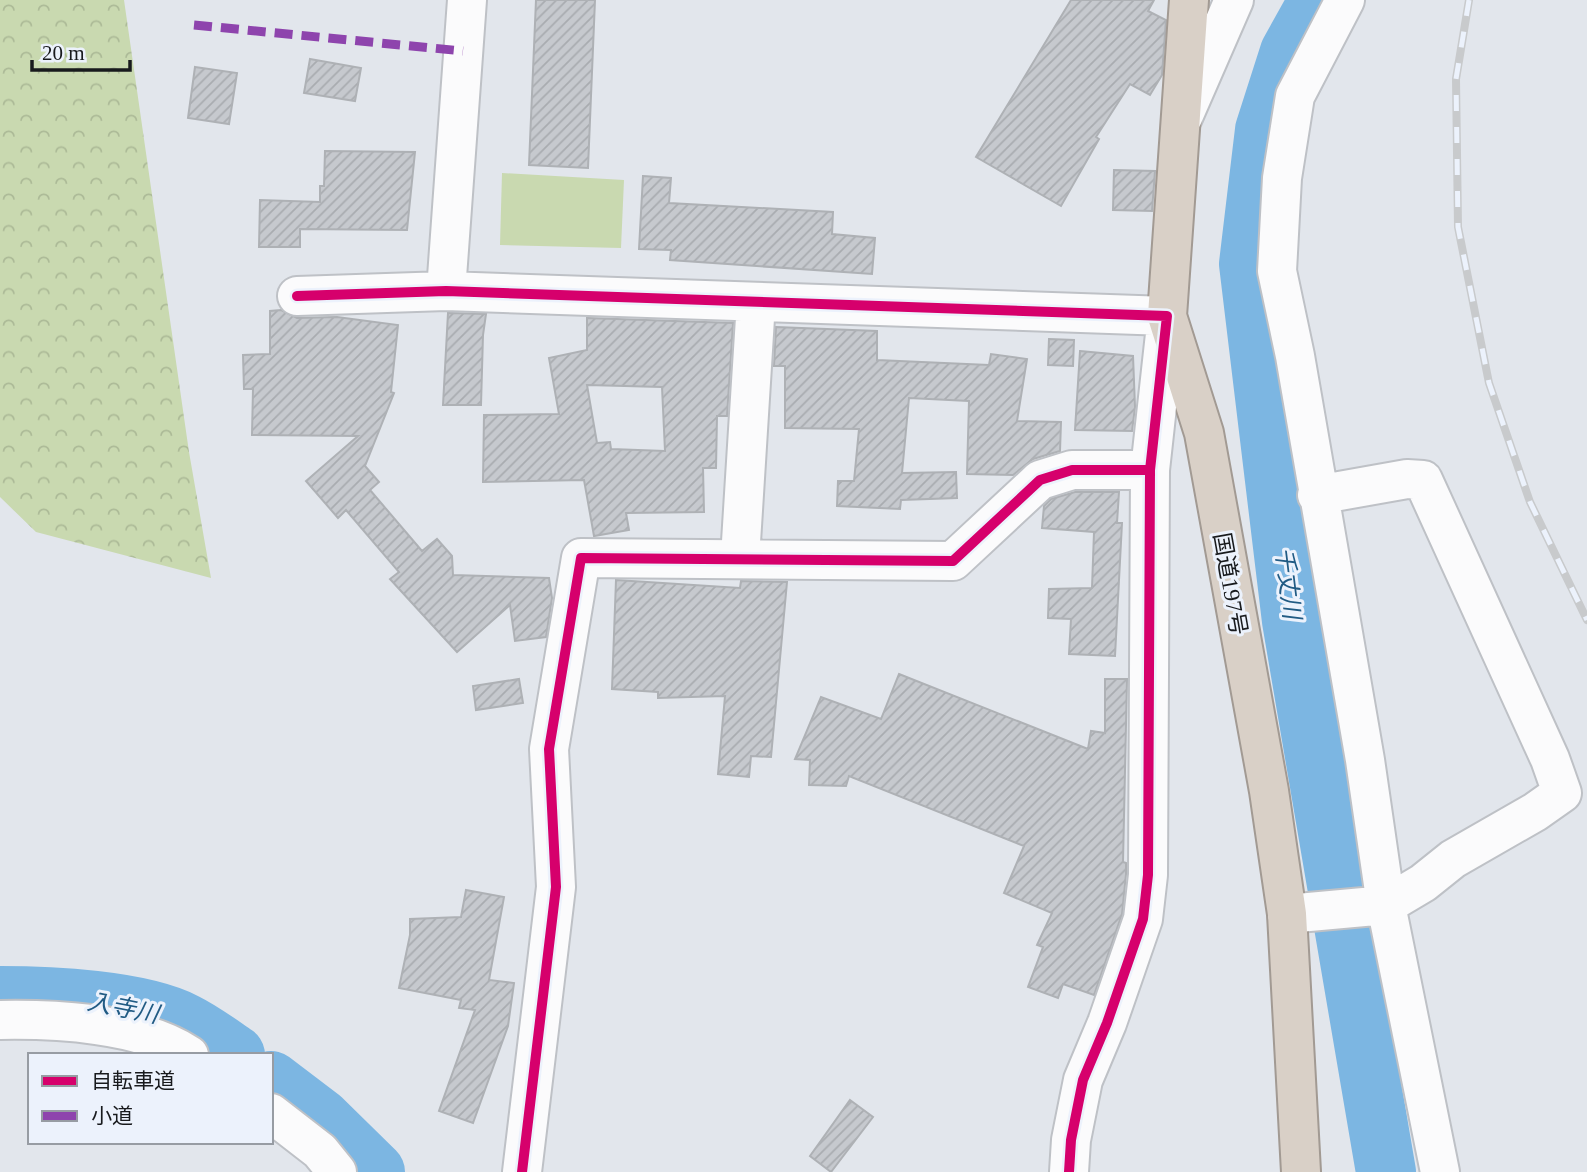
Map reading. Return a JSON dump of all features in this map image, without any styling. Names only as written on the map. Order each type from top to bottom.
[{"type":"highway","name":"国道197号","points":[[1189,0],[1167,316],[1204,433],[1269,791],[1295,913],[1301,1172]]},
{"type":"street","points":[[446,291],[467,0]]},
{"type":"street","points":[[1178,128],[1234,0]]},
{"type":"street","points":[[1345,0],[1295,96],[1282,178],[1277,271],[1295,356],[1365,760],[1384,906],[1440,1172]]},
{"type":"street","points":[[297,296],[446,291],[1167,316],[1150,470],[1148,875],[1143,919],[1107,1023],[1083,1080],[1069,1172]]},
{"type":"street","points":[[740,558],[756,302]]},
{"type":"street","points":[[522,1172],[556,887],[549,749],[581,558],[953,561],[1040,480],[1072,470],[1150,470]]},
{"type":"street","points":[[1295,913],[1384,906],[1453,859],[1535,812],[1562,793],[1550,759],[1423,480],[1407,479],[1317,495]]},
{"type":"street","points":[[0,1020],[91,1023],[138,1035],[184,1053]]},
{"type":"street","points":[[273,1115],[320,1151],[337,1172]]},
{"type":"street","points":[[1301,1132],[1310,1172]]},
{"type":"green space","points":[[0,0],[124,0],[189,452],[211,578],[36,532],[0,497]]},
{"type":"green space","points":[[502,173],[624,180],[621,248],[500,245]]},
{"type":"building","points":[[536,0],[595,0],[588,168],[529,165]]},
{"type":"building","points":[[1071,0],[1154,0],[1148,11],[1166,20],[1162,75],[1150,95],[1130,84],[1096,137],[1099,139],[1061,206],[976,157]]},
{"type":"building","points":[[310,59],[361,68],[355,101],[304,93]]},
{"type":"building","points":[[195,67],[237,73],[229,124],[188,118]]},
{"type":"building","points":[[325,151],[415,152],[407,230],[300,229],[300,247],[259,247],[260,200],[320,202],[320,186],[324,186]]},
{"type":"building","points":[[1114,170],[1155,171],[1152,211],[1113,210]]},
{"type":"building","points":[[643,176],[671,178],[669,203],[833,212],[832,234],[875,238],[872,274],[670,260],[671,250],[639,249]]},
{"type":"building","points":[[281,310],[297,318],[337,317],[398,325],[391,392],[394,393],[365,466],[379,482],[370,490],[422,551],[437,539],[452,556],[453,575],[549,578],[552,598],[546,637],[515,641],[510,605],[457,652],[390,579],[399,572],[346,510],[338,518],[306,481],[358,436],[252,435],[253,389],[244,389],[243,355],[270,354],[270,311]]},
{"type":"building","points":[[448,313],[486,314],[481,405],[443,405]]},
{"type":"building","points":[[587,318],[733,323],[727,416],[717,416],[716,468],[703,468],[704,512],[626,513],[629,530],[594,536],[584,480],[483,482],[484,415],[559,414],[549,358],[587,350]],"holes":[[[587,385],[662,387],[665,451],[611,449],[610,442],[597,443]]]},
{"type":"building","points":[[776,327],[877,331],[877,360],[989,365],[991,354],[1027,359],[1017,421],[1061,422],[1060,451],[1033,459],[1013,475],[967,474],[969,401],[909,398],[902,473],[956,472],[957,498],[901,500],[900,509],[837,506],[838,481],[854,481],[859,429],[785,428],[785,366],[774,366]]},
{"type":"building","points":[[1049,339],[1074,340],[1073,366],[1048,365]]},
{"type":"building","points":[[1080,351],[1133,356],[1135,407],[1132,431],[1075,430]]},
{"type":"building","points":[[1075,492],[1119,492],[1117,523],[1122,523],[1115,656],[1069,654],[1071,619],[1048,618],[1049,589],[1092,588],[1094,532],[1042,528],[1044,506],[1051,499]]},
{"type":"building","points":[[616,580],[740,588],[741,581],[787,582],[771,757],[751,756],[749,777],[718,774],[725,696],[658,698],[658,692],[612,689]]},
{"type":"building","points":[[899,674],[1088,749],[1091,731],[1105,733],[1105,679],[1127,679],[1123,862],[1126,863],[1126,874],[1122,914],[1094,995],[1063,984],[1058,998],[1028,987],[1043,947],[1037,945],[1052,913],[1004,893],[1024,846],[849,776],[846,786],[809,785],[810,760],[795,759],[821,697],[881,719]]},
{"type":"building","points":[[519,679],[523,703],[476,710],[473,686]]},
{"type":"building","points":[[466,890],[504,897],[489,980],[514,983],[508,1026],[473,1123],[439,1111],[475,1010],[459,1008],[461,1000],[399,988],[410,935],[410,919],[461,917]]},
{"type":"building","points":[[850,1100],[873,1117],[831,1172],[810,1156]]},
{"type":"waterway","name":"千丈川","points":[[1319,0],[1290,52],[1265,130],[1249,264],[1292,621],[1386,1172]]},
{"type":"waterway","name":"入寺川","points":[[0,996],[69,998],[145,1009],[185,1023],[232,1053]]},
{"type":"waterway","name":"入寺川","points":[[273,1083],[321,1119],[375,1172]]},
{"type":"railway","points":[[1469,0],[1456,79],[1458,227],[1489,383],[1530,502],[1587,620]]},
{"type":"marked path","points":[[194,25],[463,51]]},
{"type":"cycle path","points":[[297,296],[446,291],[1167,316],[1150,470],[1148,875],[1143,919],[1107,1023],[1083,1080],[1071,1140],[1069,1172]]},
{"type":"cycle path","points":[[522,1172],[556,887],[549,749],[581,558],[953,561],[1040,480],[1072,470],[1150,470]]}]
